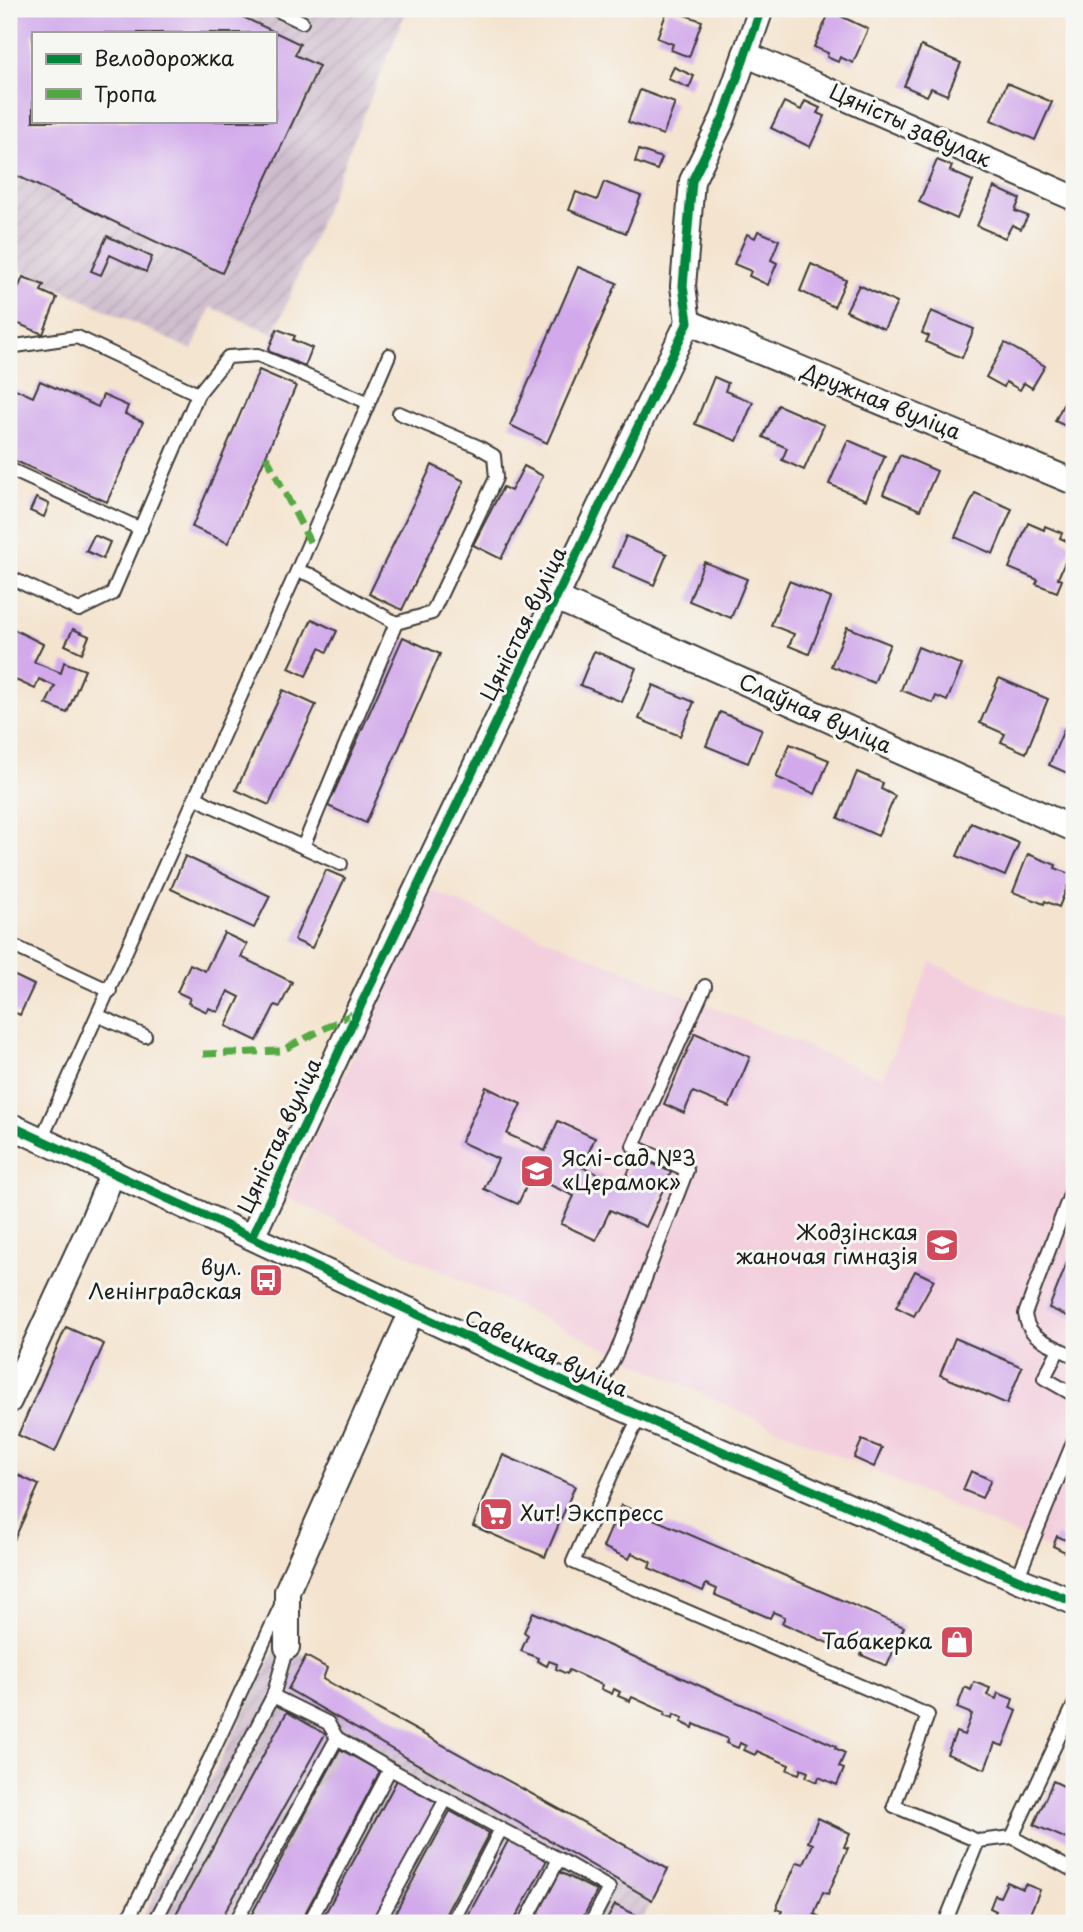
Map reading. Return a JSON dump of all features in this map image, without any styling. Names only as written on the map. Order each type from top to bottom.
[{"type":"street","points":[[688,322],[683,286],[692,181],[723,118],[761,9]]},
{"type":"street","name":"Цяністы завулак","points":[[745,54],[1074,198]]},
{"type":"street","name":"Дружная вуліца","points":[[688,322],[1074,482]]},
{"type":"street","name":"Цяністая вуліца","points":[[252,1237],[688,322]]},
{"type":"street","name":"Слаўная вуліца","points":[[556,598],[1074,829]]},
{"type":"street","name":"Савецкая вуліца","points":[[9,1125],[594,1396],[1074,1602]]},
{"type":"street","points":[[9,1401],[113,1172]]},
{"type":"street","points":[[287,1647],[287,1591],[412,1311]]},
{"type":"lane","points":[[275,9],[302,22]]},
{"type":"lane","points":[[9,347],[77,337],[198,394]]},
{"type":"lane","points":[[9,577],[79,610],[112,594],[198,394],[228,357],[258,355],[368,402]]},
{"type":"lane","points":[[41,1140],[298,571],[389,355]]},
{"type":"lane","points":[[298,571],[311,575],[397,623],[432,612],[496,478],[494,456],[477,446],[399,413]]},
{"type":"lane","points":[[9,469],[141,529]]},
{"type":"lane","points":[[303,847],[397,623]]},
{"type":"lane","points":[[196,797],[341,864]]},
{"type":"lane","points":[[9,944],[110,991]]},
{"type":"lane","points":[[594,1396],[616,1354],[687,1170],[634,1146],[705,986]]},
{"type":"lane","points":[[99,1016],[145,1036]]},
{"type":"lane","points":[[1074,1184],[1025,1314],[1027,1326],[1033,1335],[1074,1356]]},
{"type":"lane","points":[[1059,1349],[1044,1378],[1074,1395]]},
{"type":"lane","points":[[640,1416],[573,1562],[928,1716],[894,1806],[978,1841],[1012,1837],[1074,1871]]},
{"type":"lane","points":[[1017,1579],[1074,1440]]},
{"type":"lane","points":[[126,1923],[208,1760],[287,1591]]},
{"type":"lane","points":[[154,1923],[273,1696],[287,1647]]},
{"type":"lane","points":[[273,1696],[328,1723],[337,1738],[390,1769],[609,1888],[591,1923]]},
{"type":"lane","points":[[1012,1837],[1074,1705]]},
{"type":"lane","points":[[235,1923],[337,1738]]},
{"type":"lane","points":[[309,1923],[390,1769]]},
{"type":"lane","points":[[378,1923],[446,1799]]},
{"type":"lane","points":[[452,1923],[501,1829]]},
{"type":"lane","points":[[945,1923],[978,1841]]},
{"type":"lane","points":[[525,1923],[559,1859]]},
{"type":"shaded area","points":[[9,9],[407,9],[274,334],[211,307],[192,350],[9,265]]},
{"type":"shaded area","points":[[432,891],[883,1078],[931,962],[1074,1028],[1074,1560],[738,1411],[286,1197]]},
{"type":"shaded area","points":[[277,1645],[306,1656],[327,1668],[323,1679],[666,1871],[641,1923],[140,1923]]},
{"type":"building","points":[[9,9],[226,9],[275,32],[32,32],[32,122],[276,122],[276,33],[300,44],[295,55],[319,66],[222,273],[9,172]]},
{"type":"building","points":[[668,9],[702,21],[689,57],[671,50],[673,44],[657,38]]},
{"type":"building","points":[[830,11],[868,29],[853,63],[840,57],[838,62],[827,57],[828,53],[814,47]]},
{"type":"building","points":[[921,46],[961,63],[947,95],[931,88],[927,96],[904,86]]},
{"type":"building","points":[[674,67],[694,76],[689,88],[668,79]]},
{"type":"building","points":[[1007,83],[1052,102],[1035,140],[991,120]]},
{"type":"building","points":[[640,90],[675,103],[663,135],[628,122]]},
{"type":"building","points":[[805,101],[820,108],[817,113],[825,116],[810,147],[771,128],[784,102],[801,110]]},
{"type":"building","points":[[639,150],[662,158],[657,170],[635,162]]},
{"type":"building","points":[[937,160],[952,166],[950,171],[973,181],[957,219],[919,202]]},
{"type":"building","points":[[604,182],[641,196],[626,233],[569,210],[576,192],[597,200]]},
{"type":"building","points":[[994,187],[1020,199],[1015,211],[1028,216],[1021,229],[1012,225],[1005,238],[977,226]]},
{"type":"building","points":[[758,231],[779,240],[771,260],[777,263],[768,285],[749,276],[751,271],[734,264],[747,234],[755,238]]},
{"type":"building","points":[[107,236],[152,257],[146,272],[110,255],[101,275],[91,271]]},
{"type":"building","points":[[811,264],[846,280],[834,307],[800,291]]},
{"type":"building","points":[[578,267],[617,283],[547,443],[510,425]]},
{"type":"building","points":[[23,277],[44,285],[41,291],[57,298],[43,334],[9,320],[9,294],[10,291],[16,293]]},
{"type":"building","points":[[859,285],[897,303],[884,329],[846,311]]},
{"type":"building","points":[[931,311],[974,329],[962,358],[926,342],[929,336],[922,333]]},
{"type":"building","points":[[277,329],[295,336],[293,340],[312,348],[305,366],[268,351]]},
{"type":"building","points":[[1005,343],[1045,366],[1032,388],[1024,383],[1020,390],[1006,382],[1004,387],[986,377]]},
{"type":"building","points":[[259,370],[296,386],[228,543],[192,527]]},
{"type":"building","points":[[714,377],[728,383],[725,391],[753,402],[737,441],[695,424]]},
{"type":"building","points":[[40,381],[98,407],[103,395],[128,406],[125,414],[143,422],[107,502],[9,458],[9,386],[33,397]]},
{"type":"building","points":[[1074,382],[1074,430],[1055,421]]},
{"type":"building","points":[[778,405],[824,425],[804,470],[782,460],[787,448],[763,437]]},
{"type":"building","points":[[848,440],[885,456],[866,500],[829,484]]},
{"type":"building","points":[[900,455],[937,471],[920,510],[883,494]]},
{"type":"building","points":[[432,465],[464,481],[402,610],[369,594]]},
{"type":"building","points":[[524,466],[543,476],[501,559],[473,545],[503,487],[511,491]]},
{"type":"building","points":[[975,493],[1012,509],[993,554],[955,537]]},
{"type":"building","points":[[36,498],[49,504],[44,517],[30,511]]},
{"type":"building","points":[[1028,523],[1044,530],[1045,526],[1062,533],[1060,538],[1073,544],[1058,578],[1062,580],[1057,592],[1036,584],[1038,580],[1009,568]]},
{"type":"building","points":[[94,535],[110,542],[103,559],[86,551]]},
{"type":"building","points":[[626,536],[667,554],[654,585],[613,567]]},
{"type":"building","points":[[704,562],[747,579],[731,618],[689,601]]},
{"type":"building","points":[[789,581],[831,598],[809,654],[789,646],[794,634],[771,625]]},
{"type":"building","points":[[312,619],[337,631],[327,652],[320,648],[306,676],[289,668]]},
{"type":"building","points":[[9,627],[43,644],[34,662],[61,673],[64,662],[85,670],[67,713],[46,704],[55,686],[39,679],[35,689],[9,677]]},
{"type":"building","points":[[847,627],[890,644],[874,683],[831,666]]},
{"type":"building","points":[[73,629],[89,636],[82,653],[65,645]]},
{"type":"building","points":[[403,637],[440,654],[366,823],[328,806]]},
{"type":"building","points":[[918,647],[962,665],[947,701],[936,696],[933,703],[901,690]]},
{"type":"building","points":[[594,651],[636,668],[622,702],[580,685]]},
{"type":"building","points":[[999,678],[1048,699],[1026,753],[1001,742],[1005,734],[980,723]]},
{"type":"building","points":[[653,685],[694,702],[680,736],[639,719]]},
{"type":"building","points":[[283,690],[316,705],[269,805],[236,790]]},
{"type":"building","points":[[720,712],[762,729],[748,763],[706,746]]},
{"type":"building","points":[[1065,727],[1074,730],[1074,776],[1049,765]]},
{"type":"building","points":[[790,744],[829,760],[815,794],[776,777]]},
{"type":"building","points":[[857,772],[883,783],[881,789],[895,796],[878,836],[838,818]]},
{"type":"building","points":[[971,823],[1019,843],[1005,876],[957,856]]},
{"type":"building","points":[[1028,854],[1056,865],[1055,868],[1072,875],[1059,907],[1013,892]]},
{"type":"building","points":[[185,856],[270,896],[254,928],[171,889]]},
{"type":"building","points":[[326,870],[345,878],[312,948],[294,940]]},
{"type":"building","points":[[224,933],[247,944],[241,957],[292,982],[280,1007],[275,1005],[257,1041],[226,1026],[240,997],[228,991],[218,1012],[209,1008],[207,1012],[188,1003],[190,998],[177,992],[190,964],[205,971]]},
{"type":"building","points":[[9,973],[34,985],[20,1015],[9,1010]]},
{"type":"building","points":[[695,1033],[750,1057],[729,1107],[693,1092],[684,1113],[664,1104]]},
{"type":"building","points":[[486,1087],[521,1104],[507,1134],[545,1151],[558,1121],[595,1138],[582,1167],[622,1185],[636,1156],[671,1172],[646,1227],[610,1210],[596,1240],[561,1224],[574,1196],[531,1176],[518,1204],[484,1189],[498,1159],[461,1142]]},
{"type":"building","points":[[1074,1245],[1074,1319],[1049,1308]]},
{"type":"building","points":[[915,1271],[934,1280],[914,1316],[896,1307]]},
{"type":"building","points":[[66,1327],[104,1344],[55,1452],[18,1435]]},
{"type":"building","points":[[955,1338],[1022,1367],[1007,1404],[940,1375]]},
{"type":"building","points":[[862,1440],[882,1448],[874,1467],[854,1458]]},
{"type":"building","points":[[503,1455],[575,1486],[545,1557],[473,1526]]},
{"type":"building","points":[[9,1471],[39,1485],[9,1551]]},
{"type":"building","points":[[971,1471],[991,1480],[982,1498],[963,1490]]},
{"type":"building","points":[[621,1505],[904,1627],[887,1666],[861,1655],[863,1650],[842,1641],[839,1648],[782,1623],[785,1617],[773,1612],[770,1618],[715,1595],[717,1589],[706,1584],[703,1591],[649,1568],[651,1562],[632,1553],[629,1559],[603,1547]]},
{"type":"building","points":[[1057,1536],[1070,1542],[1065,1552],[1053,1546]]},
{"type":"building","points":[[533,1612],[836,1746],[835,1748],[845,1753],[839,1767],[844,1769],[837,1785],[819,1777],[817,1782],[806,1777],[808,1772],[801,1769],[799,1774],[787,1770],[789,1765],[757,1751],[755,1755],[744,1750],[746,1746],[740,1743],[738,1748],[726,1743],[728,1739],[694,1724],[693,1728],[681,1722],[683,1718],[674,1714],[673,1718],[664,1715],[665,1712],[632,1697],[630,1701],[618,1696],[620,1692],[614,1689],[612,1694],[601,1689],[602,1685],[569,1670],[567,1674],[556,1669],[557,1664],[549,1661],[547,1666],[537,1661],[538,1658],[521,1651],[528,1635],[524,1632]]},
{"type":"building","points":[[306,1656],[327,1668],[323,1679],[668,1869],[652,1900],[288,1689]]},
{"type":"building","points":[[974,1682],[990,1688],[987,1695],[996,1699],[998,1693],[1013,1699],[1010,1708],[1017,1711],[1003,1746],[995,1743],[985,1769],[947,1754],[956,1732],[964,1735],[972,1714],[957,1708],[965,1687],[971,1690]]},
{"type":"building","points":[[287,1712],[325,1734],[219,1923],[171,1923]]},
{"type":"building","points":[[340,1749],[380,1771],[300,1923],[247,1923]]},
{"type":"building","points":[[397,1780],[437,1803],[371,1923],[320,1923]]},
{"type":"building","points":[[1053,1781],[1074,1791],[1074,1842],[1034,1825]]},
{"type":"building","points":[[450,1811],[489,1833],[441,1923],[390,1923]]},
{"type":"building","points":[[818,1818],[850,1833],[844,1847],[848,1848],[828,1894],[823,1892],[814,1914],[820,1917],[817,1923],[776,1923],[782,1911],[776,1909],[797,1862],[804,1864],[813,1844],[808,1842]]},
{"type":"building","points":[[509,1839],[547,1860],[513,1923],[464,1923]]},
{"type":"building","points":[[560,1872],[597,1891],[580,1923],[533,1923]]},
{"type":"building","points":[[1007,1882],[1023,1889],[1025,1884],[1040,1890],[1026,1923],[983,1923],[987,1914],[993,1917],[996,1911],[990,1908],[995,1895],[1000,1897]]},
{"type":"building","points":[[615,1905],[643,1918],[641,1923],[605,1923]]},
{"type":"marked path","points":[[266,456],[310,542]]},
{"type":"marked path","points":[[203,1054],[281,1051],[358,1011]]},
{"type":"cycle path","points":[[252,1237],[688,322],[683,286],[692,181],[723,118],[761,9]]},
{"type":"cycle path","points":[[9,1125],[594,1396],[1074,1602]]},
{"type":"place","name":"Яслі-сад №3 «Церамок»","points":[[537,1171]]},
{"type":"place","name":"Жодзінская жаночая гімназія","points":[[942,1245]]},
{"type":"place","name":"вул. Ленінградская","points":[[266,1280]]},
{"type":"place","name":"Хит! Экспресс","points":[[496,1514]]},
{"type":"place","name":"Табакерка","points":[[957,1642]]}]
